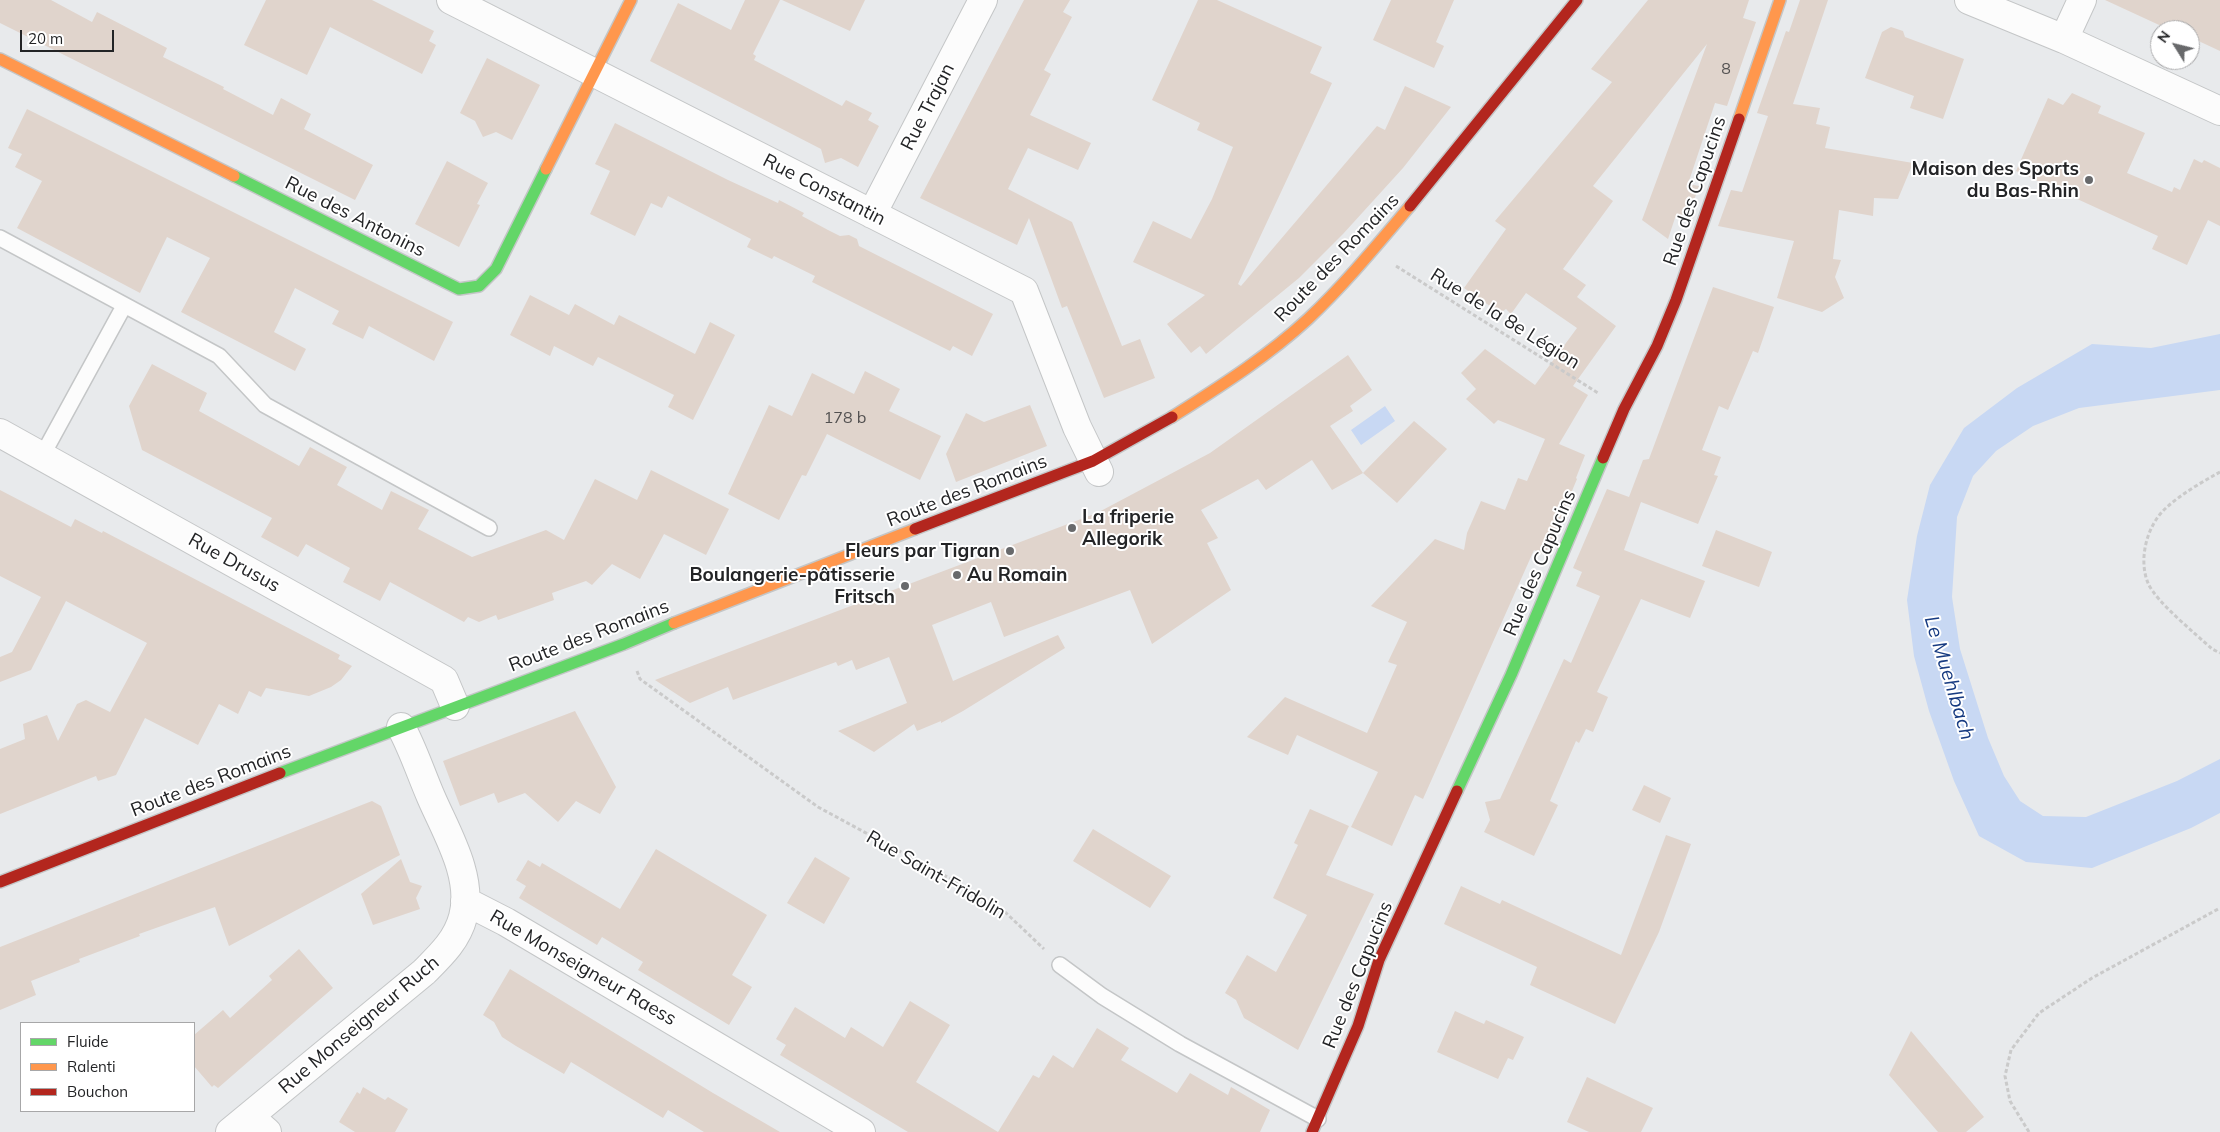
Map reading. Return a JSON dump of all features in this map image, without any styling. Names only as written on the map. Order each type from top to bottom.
[{"type":"street","name":"Rue Constantin","points":[[451,0],[1024,291],[1076,427],[1096,467]]},
{"type":"street","name":"Rue des Antonins","points":[[0,59],[460,289],[479,286],[496,269],[631,0]]},
{"type":"street","name":"Rue Trajan","points":[[872,214],[983,0]]},
{"type":"street","name":"Route des Romains","points":[[0,882],[455,706],[624,644],[692,615],[1096,467],[1172,418],[1257,359],[1296,329],[1373,249],[1436,177],[1577,0]]},
{"type":"street","name":"Rue des Capucins","points":[[1315,1126],[1361,1019],[1379,960],[1511,675],[1624,410],[1657,346],[1676,300],[1780,0]]},
{"type":"street","points":[[1969,0],[2064,39],[2220,111]]},
{"type":"street","points":[[2064,39],[2082,0]]},
{"type":"street","name":"Rue Drusus","points":[[0,433],[444,680],[455,706]]},
{"type":"street","points":[[401,727],[460,866],[465,901]]},
{"type":"street","name":"Rue Monseigneur Ruch","points":[[249,1127],[443,954],[457,934],[464,915],[465,901]]},
{"type":"street","name":"Rue Monseigneur Raess","points":[[465,901],[506,922],[861,1132]]},
{"type":"lane","points":[[0,238],[219,356],[264,405],[489,528]]},
{"type":"lane","points":[[42,456],[124,306]]},
{"type":"lane","points":[[1060,965],[1102,996],[1315,1126]]},
{"type":"path","name":"Rue de la 8e Légion","points":[[1373,249],[1446,299],[1624,410]]},
{"type":"path","points":[[2220,472],[2165,509],[2150,531],[2143,559],[2148,584],[2166,605],[2212,649],[2220,653]]},
{"type":"path","name":"Rue Saint-Fridolin","points":[[624,644],[632,652],[640,679],[818,808],[962,885],[1005,912],[1060,965]]},
{"type":"path","points":[[2029,1132],[2010,1101],[2006,1076],[2012,1050],[2039,1013],[2092,978],[2220,908]]},
{"type":"water","name":"Le Muehlbach","points":[[2220,334],[2220,390],[2079,408],[2033,426],[1996,451],[1973,476],[1957,517],[1952,597],[1960,649],[1988,738],[2004,776],[2020,801],[2043,816],[2086,817],[2177,781],[2220,759],[2220,813],[2191,828],[2092,868],[2026,862],[1979,836],[1954,781],[1929,711],[1914,656],[1907,600],[1917,536],[1930,485],[1964,428],[2017,388],[2092,344],[2151,348]]},
{"type":"water","points":[[1385,406],[1395,421],[1361,445],[1351,430]]},
{"type":"building","points":[[0,0],[51,0],[92,22],[97,12],[167,48],[163,57],[224,87],[223,89],[273,115],[281,98],[311,114],[304,129],[373,165],[355,200],[0,23]]},
{"type":"building","points":[[266,0],[372,0],[434,31],[429,41],[436,45],[422,74],[330,27],[307,75],[244,45]]},
{"type":"building","points":[[745,0],[780,0],[753,54],[756,56],[754,60],[842,106],[846,100],[872,113],[868,120],[879,126],[858,167],[841,158],[825,163],[821,149],[650,61],[678,3],[731,30]]},
{"type":"building","points":[[782,0],[865,0],[850,31]]},
{"type":"building","points":[[1024,0],[1070,0],[1063,12],[1072,17],[1044,70],[1051,74],[1030,115],[1091,143],[1078,170],[1028,148],[1008,189],[1072,222],[1122,346],[1140,339],[1155,378],[1104,398],[1067,306],[1062,308],[1029,218],[1017,245],[920,198]]},
{"type":"building","points":[[1198,0],[1217,0],[1322,47],[1310,73],[1332,83],[1238,284],[1241,286],[1377,126],[1385,130],[1405,86],[1451,107],[1403,168],[1343,234],[1299,278],[1206,354],[1200,346],[1191,353],[1167,324],[1205,295],[1133,262],[1153,221],[1191,239],[1212,199],[1233,147],[1197,130],[1200,123],[1152,100]]},
{"type":"building","points":[[1391,0],[1454,0],[1436,42],[1444,46],[1434,68],[1373,40]]},
{"type":"building","points":[[1648,0],[1749,0],[1743,18],[1756,22],[1727,106],[1715,103],[1688,184],[1699,186],[1687,220],[1675,218],[1668,239],[1642,220],[1707,44],[1593,186],[1613,201],[1563,269],[1586,285],[1577,297],[1616,326],[1573,386],[1588,395],[1559,444],[1585,455],[1545,555],[1534,550],[1423,799],[1415,795],[1392,846],[1351,827],[1378,772],[1297,735],[1288,755],[1247,737],[1285,697],[1367,733],[1397,665],[1388,662],[1407,622],[1371,606],[1435,539],[1464,550],[1467,533],[1481,501],[1505,510],[1518,478],[1527,481],[1545,439],[1498,420],[1494,424],[1466,399],[1476,389],[1461,373],[1485,349],[1535,385],[1577,328],[1526,293],[1511,314],[1506,309],[1500,313],[1464,288],[1506,229],[1495,221],[1612,82],[1591,69]]},
{"type":"building","points":[[1800,0],[1828,0],[1793,104],[1820,108],[1816,124],[1830,127],[1825,148],[1913,163],[1898,199],[1874,198],[1873,216],[1839,210],[1833,259],[1841,260],[1835,277],[1844,298],[1822,312],[1777,298],[1794,241],[1718,226],[1731,190],[1742,192],[1768,116],[1757,113],[1786,31],[1789,32]]},
{"type":"building","points":[[2105,0],[2220,0],[2220,51],[2200,42],[2200,20],[2150,21]]},
{"type":"building","points":[[1891,27],[1903,31],[1905,37],[1964,59],[1943,119],[1910,108],[1914,96],[1865,78],[1882,32]]},
{"type":"building","points":[[487,58],[540,85],[512,140],[496,132],[483,137],[475,121],[460,113]]},
{"type":"building","name":"Maison des Sports du Bas-Rhin","points":[[2072,93],[2101,106],[2098,113],[2145,133],[2127,173],[2172,192],[2174,187],[2180,190],[2194,159],[2202,163],[2204,160],[2220,168],[2220,226],[2208,220],[2187,265],[2152,249],[2158,236],[2016,171],[2048,98],[2063,105]]},
{"type":"building","points":[[27,109],[453,322],[434,361],[369,326],[363,339],[332,324],[339,311],[295,288],[274,332],[306,349],[295,371],[181,312],[210,258],[167,237],[140,293],[17,228],[42,181],[15,167],[22,154],[8,148]]},
{"type":"building","points":[[615,123],[728,180],[778,203],[779,200],[804,213],[802,216],[840,236],[849,235],[857,239],[859,246],[993,314],[972,356],[953,346],[950,351],[812,282],[815,276],[774,256],[772,259],[747,247],[751,239],[668,196],[662,208],[651,203],[635,236],[590,214],[610,171],[595,164]]},
{"type":"building","points":[[447,161],[488,183],[477,204],[480,205],[459,247],[415,224]]},
{"type":"building","points":[[1713,287],[1774,307],[1758,353],[1753,351],[1728,410],[1719,406],[1702,450],[1721,457],[1714,475],[1718,476],[1698,524],[1641,502],[1624,550],[1705,581],[1690,618],[1641,599],[1597,692],[1608,697],[1593,732],[1586,729],[1579,743],[1576,741],[1550,801],[1558,805],[1534,856],[1484,832],[1490,820],[1485,802],[1500,799],[1564,659],[1571,663],[1600,596],[1576,586],[1582,572],[1573,568],[1607,489],[1629,497],[1643,460],[1649,459]]},
{"type":"building","points":[[530,295],[569,315],[575,304],[614,325],[619,315],[695,354],[710,322],[735,335],[693,420],[668,407],[674,395],[598,357],[593,366],[554,346],[550,356],[510,335]]},
{"type":"building","points":[[1348,355],[1372,390],[1350,406],[1353,411],[1330,426],[1363,473],[1332,490],[1312,460],[1266,490],[1258,479],[1201,510],[1218,538],[1207,543],[1231,590],[1152,644],[1130,590],[1004,637],[991,602],[932,625],[953,681],[1058,635],[1065,648],[941,723],[941,721],[917,731],[914,724],[874,752],[838,731],[907,703],[889,657],[856,670],[852,660],[838,666],[836,662],[733,700],[728,687],[690,703],[655,680],[1097,513],[1210,453]]},
{"type":"building","points":[[152,364],[207,393],[199,411],[299,466],[310,447],[347,467],[337,485],[382,510],[391,491],[429,510],[418,529],[472,557],[546,530],[564,540],[595,479],[637,500],[651,470],[729,509],[706,555],[664,534],[640,579],[612,564],[592,585],[586,581],[552,593],[554,600],[498,620],[496,615],[479,622],[468,617],[464,622],[390,582],[380,601],[343,582],[350,568],[306,544],[298,557],[261,537],[272,518],[142,450],[129,406]]},
{"type":"building","points":[[865,371],[900,389],[889,411],[941,436],[920,480],[827,434],[806,476],[802,475],[779,520],[728,494],[769,405],[792,416],[812,373],[854,394]]},
{"type":"building","points":[[1030,405],[1047,446],[956,482],[946,454],[966,413],[984,422]]},
{"type":"building","points":[[1414,421],[1447,449],[1397,503],[1363,473]]},
{"type":"building","points":[[0,490],[71,527],[75,519],[102,533],[103,531],[340,655],[338,659],[352,666],[341,680],[331,687],[309,696],[266,688],[261,697],[249,691],[238,714],[219,704],[198,745],[145,718],[116,775],[98,781],[96,776],[0,814],[0,749],[25,739],[23,724],[47,715],[58,741],[77,704],[86,700],[110,712],[147,643],[66,601],[31,670],[0,682],[0,657],[12,652],[41,597],[0,576]]},
{"type":"building","points":[[1716,530],[1772,552],[1759,587],[1702,566]]},
{"type":"building","points":[[575,711],[616,787],[600,814],[576,801],[558,822],[525,793],[498,803],[494,793],[460,806],[443,761]]},
{"type":"building","points":[[1644,785],[1671,798],[1660,823],[1632,810]]},
{"type":"building","points":[[372,801],[381,806],[400,855],[229,946],[215,907],[139,934],[140,936],[79,959],[80,962],[31,981],[36,995],[0,1010],[0,947]]},
{"type":"building","points":[[1310,809],[1349,826],[1326,875],[1374,894],[1298,1050],[1244,1018],[1236,1000],[1225,993],[1247,955],[1276,972],[1307,915],[1273,898],[1298,845],[1294,843]]},
{"type":"building","points":[[1093,829],[1171,876],[1150,908],[1073,861]]},
{"type":"building","points":[[1666,835],[1691,844],[1659,932],[1615,1024],[1530,985],[1537,967],[1444,924],[1461,886],[1500,904],[1502,900],[1621,955]]},
{"type":"building","points":[[656,849],[767,915],[732,975],[752,987],[729,1025],[638,970],[643,962],[602,937],[597,945],[519,898],[526,886],[516,880],[528,860],[540,867],[542,863],[620,909]]},
{"type":"building","points":[[815,857],[850,878],[824,924],[787,903]]},
{"type":"building","points":[[401,859],[410,882],[422,886],[416,898],[420,909],[373,925],[361,894]]},
{"type":"building","points":[[299,949],[333,988],[218,1088],[214,1085],[212,1087],[195,1067],[195,1034],[223,1010],[230,1018],[272,980],[269,976]]},
{"type":"building","points":[[510,969],[780,1132],[704,1132],[668,1110],[663,1118],[571,1062],[564,1074],[516,1046],[502,1037],[494,1022],[483,1015]]},
{"type":"building","points":[[910,1001],[950,1025],[916,1082],[998,1132],[908,1132],[780,1055],[786,1045],[776,1039],[795,1007],[845,1038],[851,1027],[883,1047]]},
{"type":"building","points":[[1455,1011],[1484,1024],[1486,1020],[1524,1037],[1513,1060],[1508,1058],[1498,1079],[1437,1052]]},
{"type":"building","points":[[1097,1028],[1129,1048],[1121,1060],[1177,1093],[1190,1073],[1228,1095],[1231,1087],[1270,1110],[1260,1132],[998,1132],[1033,1075],[1039,1078],[1053,1055],[1073,1068]]},
{"type":"building","points":[[1911,1031],[1984,1117],[1966,1132],[1938,1132],[1889,1075]]},
{"type":"building","points":[[1587,1077],[1653,1108],[1641,1132],[1589,1132],[1567,1122]]},
{"type":"building","points":[[363,1087],[385,1100],[388,1097],[408,1109],[395,1132],[355,1132],[339,1122],[357,1092],[360,1094]]},
{"type":"traffic: fast","points":[[234,176],[459,289],[479,286],[496,269],[546,169]]},
{"type":"traffic: fast","points":[[1457,791],[1511,675],[1603,458]]},
{"type":"traffic: fast","points":[[280,773],[624,644],[674,623]]},
{"type":"traffic: slow","points":[[546,169],[631,0]]},
{"type":"traffic: slow","points":[[1739,119],[1780,0]]},
{"type":"traffic: slow","points":[[0,59],[234,176]]},
{"type":"traffic: slow","points":[[1172,417],[1259,359],[1308,319],[1348,278],[1410,206]]},
{"type":"traffic: slow","points":[[674,623],[915,529]]},
{"type":"traffic: jam","points":[[1410,206],[1577,0]]},
{"type":"traffic: jam","points":[[1603,458],[1624,409],[1657,346],[1676,300],[1739,119]]},
{"type":"traffic: jam","points":[[915,529],[1093,461],[1172,417]]},
{"type":"traffic: jam","points":[[0,882],[280,773]]},
{"type":"traffic: jam","points":[[1312,1132],[1358,1026],[1379,960],[1457,791]]},
{"type":"place","name":"Maison des Sports du Bas-Rhin","points":[[2089,180]]},
{"type":"place","name":"La friperie Allegorik","points":[[1072,528]]},
{"type":"place","name":"Fleurs par Tigran","points":[[1010,551]]},
{"type":"place","name":"Au Romain","points":[[957,575]]},
{"type":"place","name":"Boulangerie-pâtisserie Fritsch","points":[[905,586]]}]
